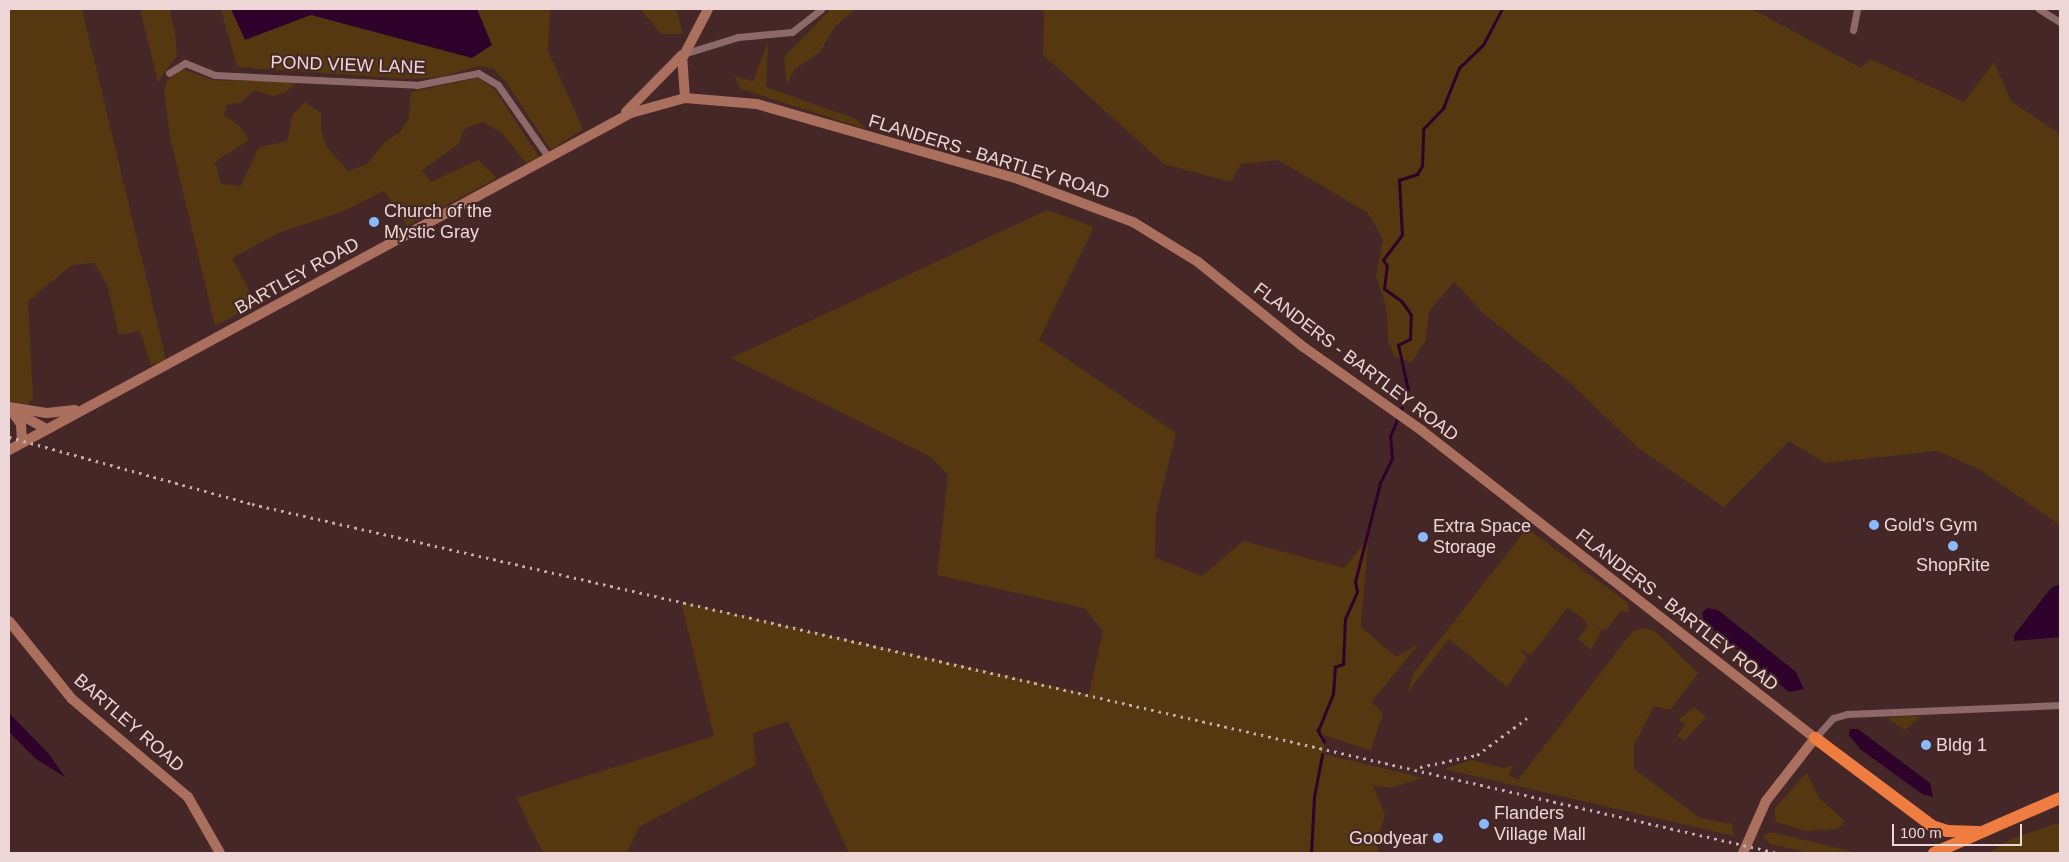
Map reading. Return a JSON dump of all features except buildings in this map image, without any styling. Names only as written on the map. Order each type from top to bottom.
[{"type":"highway","points":[[1815,738],[1932,826],[1947,831],[1978,832]]},
{"type":"highway","points":[[1934,853],[1978,832],[2060,798]]},
{"type":"main road","points":[[617,120],[683,54],[708,9]]},
{"type":"main road","points":[[683,54],[685,98]]},
{"type":"main road","name":"BARTLEY ROAD","points":[[9,450],[617,120],[685,98]]},
{"type":"main road","name":"FLANDERS - BARTLEY ROAD","points":[[685,98],[757,104],[1018,180],[1134,222],[1204,267],[1310,351],[1421,430],[1815,738]]},
{"type":"main road","points":[[9,408],[47,414],[84,409]]},
{"type":"main road","points":[[9,408],[46,429]]},
{"type":"main road","points":[[9,408],[21,424],[22,442]]},
{"type":"main road","name":"BARTLEY ROAD","points":[[9,621],[72,699],[188,797],[220,853]]},
{"type":"main road","points":[[1743,853],[1766,801],[1815,738]]},
{"type":"street","points":[[683,54],[738,37],[792,32],[821,9]]},
{"type":"street","points":[[1853,30],[1857,9]]},
{"type":"street","points":[[2039,9],[2060,22]]},
{"type":"street","name":"POND VIEW LANE","points":[[169,73],[185,63],[215,75],[417,85],[478,73],[498,85],[549,158]]},
{"type":"street","points":[[1815,738],[1833,718],[1848,714],[2060,705]]},
{"type":"shaded area","points":[[9,9],[82,9],[166,360],[151,365],[140,331],[119,335],[107,284],[94,263],[72,265],[28,301],[33,398],[28,404],[9,402]]},
{"type":"shaded area","points":[[140,9],[169,9],[175,32],[177,56],[158,82]]},
{"type":"shaded area","points":[[221,9],[550,9],[548,51],[583,129],[551,150],[506,82],[494,69],[479,66],[442,77],[410,79],[237,67]]},
{"type":"shaded area","points":[[231,9],[477,9],[492,45],[472,58],[311,15],[245,40]]},
{"type":"shaded area","points":[[640,9],[676,9],[683,34],[662,34]]},
{"type":"shaded area","points":[[831,9],[856,9],[835,26],[820,52],[794,70],[787,85],[784,57]]},
{"type":"shaded area","points":[[1039,9],[1752,9],[1861,68],[1870,59],[1964,102],[1994,62],[2011,101],[2060,134],[2060,525],[1979,469],[1937,451],[1825,463],[1789,441],[1724,507],[1638,448],[1567,380],[1484,314],[1454,282],[1429,311],[1426,340],[1411,363],[1394,356],[1388,341],[1387,310],[1376,275],[1383,240],[1368,213],[1278,160],[1241,164],[1231,182],[1164,164],[1043,55],[1044,13]]},
{"type":"shaded area","points":[[768,42],[766,87],[856,119],[866,129],[741,89],[734,76],[753,81]]},
{"type":"shaded area","points":[[182,69],[213,80],[297,82],[286,92],[273,96],[255,90],[242,102],[227,105],[224,115],[239,125],[249,140],[215,162],[221,184],[241,186],[258,148],[287,141],[293,114],[305,102],[321,113],[321,130],[327,147],[348,171],[367,164],[385,142],[399,133],[409,118],[411,92],[477,78],[494,88],[539,157],[526,163],[502,133],[484,122],[465,128],[459,144],[422,170],[431,182],[478,160],[497,178],[407,226],[384,191],[342,212],[281,232],[232,258],[256,304],[215,326],[170,137],[164,91],[167,81]]},
{"type":"shaded area","points":[[1047,210],[1094,227],[1039,340],[1176,433],[1156,513],[1155,558],[1202,576],[1243,541],[1344,568],[1368,539],[1361,627],[1396,657],[1419,644],[1371,702],[1383,713],[1371,751],[1324,735],[1324,754],[1423,778],[1390,788],[1373,785],[1385,815],[1376,845],[1380,853],[849,853],[788,721],[753,733],[756,765],[639,827],[627,853],[543,853],[516,798],[714,736],[681,602],[1089,694],[1103,631],[1084,608],[937,575],[948,475],[931,457],[731,358]]},
{"type":"shaded area","points":[[1527,528],[1628,603],[1629,613],[1621,611],[1607,629],[1602,630],[1567,608],[1531,655],[1521,649],[1527,658],[1507,687],[1449,639],[1407,693],[1413,674]]},
{"type":"shaded area","points":[[2060,584],[2060,637],[2014,641],[2014,635],[2051,588]]},
{"type":"shaded area","points":[[1707,608],[1718,610],[1796,672],[1804,689],[1789,692],[1704,622],[1702,613]]},
{"type":"shaded area","points":[[1579,614],[1601,631],[1591,650],[1578,639],[1588,625]]},
{"type":"shaded area","points":[[1644,628],[1655,631],[1698,673],[1670,710],[1654,706],[1634,745],[1634,769],[1700,818],[1732,824],[1734,836],[1444,769],[1471,760],[1503,768],[1513,765],[1509,775],[1518,780],[1633,631]]},
{"type":"shaded area","points":[[1694,707],[1706,717],[1684,741],[1677,736],[1685,725],[1679,719]]},
{"type":"shaded area","points":[[9,713],[48,753],[65,777],[36,759],[9,732]]},
{"type":"shaded area","points":[[1921,716],[1905,730],[1888,719],[1891,717]]},
{"type":"shaded area","points":[[1850,729],[1858,729],[1930,783],[1933,797],[1922,794],[1860,749],[1849,735]]},
{"type":"shaded area","points":[[1807,773],[1819,798],[1845,821],[1837,829],[1806,831],[1776,822],[1774,809]]},
{"type":"shaded area","points":[[2060,822],[2060,853],[1988,853],[2011,839]]},
{"type":"shaded area","points":[[1772,832],[1855,853],[1810,853],[1770,844],[1762,836]]},
{"type":"waterway","points":[[1401,410],[1408,390],[1398,345],[1410,339],[1411,315],[1402,302],[1384,289],[1387,266],[1383,260],[1402,235],[1399,180],[1417,174],[1422,166],[1423,129],[1443,108],[1459,68],[1483,45],[1502,9]]},
{"type":"waterway","points":[[1324,742],[1318,731],[1333,694],[1335,667],[1343,664],[1345,619],[1357,592],[1355,582],[1380,483],[1392,458],[1390,437],[1397,420]]},
{"type":"waterway","points":[[1311,853],[1314,797],[1322,755]]},
{"type":"railway","points":[[9,437],[252,504],[1778,853]]},
{"type":"railway","points":[[1420,767],[1477,755],[1527,718]]},
{"type":"place","name":"Church of the Mystic Gray","points":[[374,222]]},
{"type":"place","name":"Gold's Gym","points":[[1874,525]]},
{"type":"place","name":"Extra Space Storage","points":[[1423,537]]},
{"type":"place","name":"ShopRite","points":[[1953,546]]},
{"type":"place","name":"Bldg 1","points":[[1926,745]]},
{"type":"place","name":"Flanders Village Mall","points":[[1484,824]]},
{"type":"place","name":"Goodyear","points":[[1438,838]]}]
